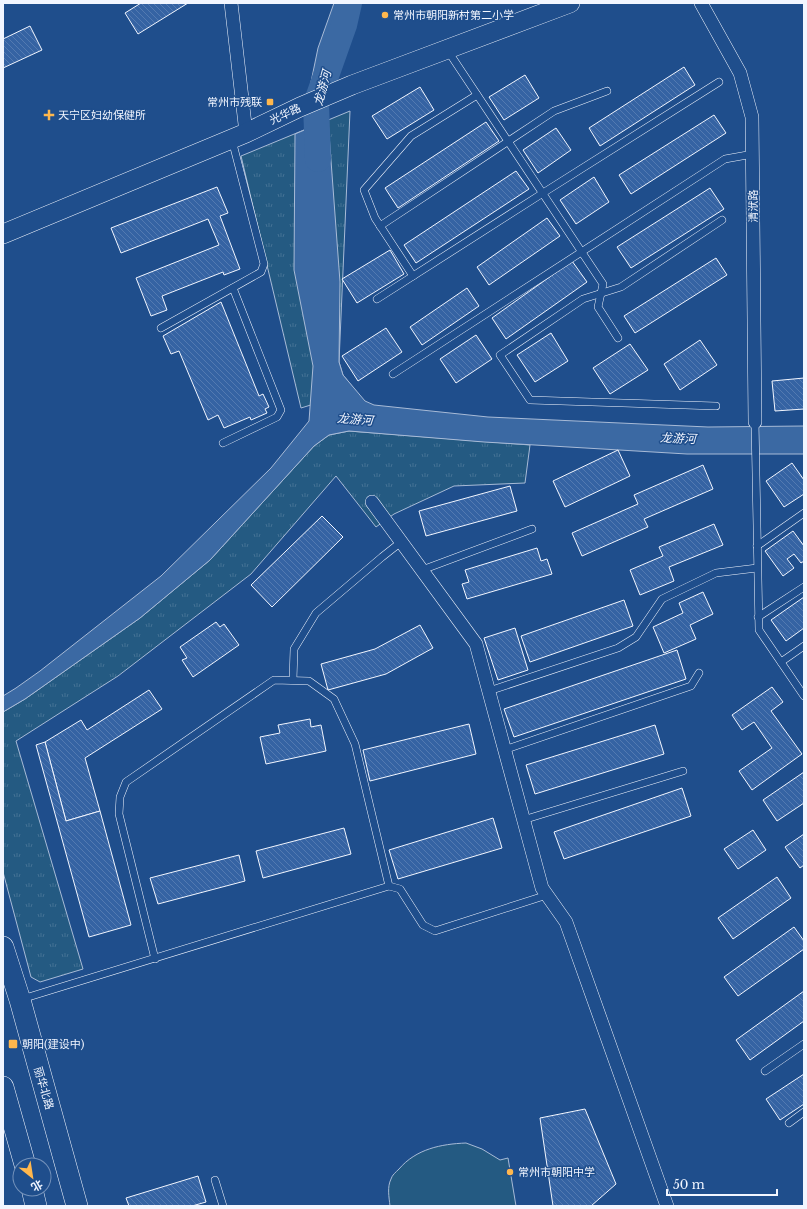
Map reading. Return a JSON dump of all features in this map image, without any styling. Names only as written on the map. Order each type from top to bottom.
[{"type":"main road","name":"光华路","points":[[3,234],[239,136],[300,107],[352,85],[570,3]]},
{"type":"main road","name":"丽华北路","points":[[3,947],[20,1000],[77,1206]]},
{"type":"main road","points":[[3,1087],[23,1157]]},
{"type":"street","points":[[231,3],[239,136]]},
{"type":"street","name":"清洑路","points":[[701,3],[740,73],[752,117],[755,422]]},
{"type":"street","points":[[372,502],[476,644],[542,888],[566,922],[667,1206]]},
{"type":"lane","points":[[447,49],[603,284],[598,306],[618,338]]},
{"type":"lane","points":[[377,300],[719,82]]},
{"type":"lane","points":[[380,226],[554,111],[607,91]]},
{"type":"lane","points":[[413,276],[375,218],[364,190],[411,136],[477,95]]},
{"type":"lane","points":[[161,328],[261,272],[264,264],[239,136]]},
{"type":"lane","points":[[393,374],[725,159],[753,154]]},
{"type":"lane","points":[[716,406],[530,400],[500,354],[583,299],[621,287],[722,220]]},
{"type":"lane","points":[[223,443],[277,417],[281,410],[233,288]]},
{"type":"lane","points":[[755,422],[759,630],[804,696]]},
{"type":"lane","points":[[757,546],[804,513]]},
{"type":"lane","points":[[422,570],[532,528]]},
{"type":"lane","points":[[293,680],[294,649],[316,613],[401,542]]},
{"type":"lane","points":[[489,691],[618,648],[636,637],[662,599],[716,573],[758,568]]},
{"type":"lane","points":[[758,617],[804,587]]},
{"type":"lane","points":[[781,662],[804,646]]},
{"type":"lane","points":[[504,750],[691,686],[699,673]]},
{"type":"lane","points":[[155,959],[118,814],[120,797],[126,782],[274,680],[309,681],[334,699],[355,744],[389,886]]},
{"type":"lane","points":[[523,820],[683,771]]},
{"type":"lane","points":[[20,1000],[389,886],[400,889],[423,925],[435,931],[547,895]]},
{"type":"lane","points":[[765,1071],[804,1044]]},
{"type":"lane","points":[[789,1123],[804,1112]]},
{"type":"lane","points":[[215,1180],[223,1206]]},
{"type":"green space","points":[[350,111],[339,362],[343,375],[356,391],[301,408],[241,156]]},
{"type":"green space","points":[[349,431],[530,445],[525,483],[454,486],[394,514],[376,527],[336,476],[251,574],[118,676],[16,741],[83,969],[40,982],[31,977],[3,872],[3,712],[25,699],[140,618],[210,560],[314,446],[329,435]]},
{"type":"green space","points":[[466,1143],[482,1149],[500,1160],[508,1158],[516,1206],[390,1206],[390,1182],[393,1175],[406,1162],[421,1152],[438,1146]]},
{"type":"water","points":[[334,3],[361,3],[341,67],[311,82],[318,48]]},
{"type":"water","points":[[328,120],[340,282],[339,362],[343,375],[365,401],[374,405],[488,417],[708,427],[804,426],[804,454],[687,454],[484,442],[349,431],[329,435],[314,446],[210,560],[140,618],[25,699],[3,712],[3,696],[40,671],[161,576],[271,468],[309,421],[313,366],[294,270],[295,134]]},
{"type":"building","points":[[141,3],[188,3],[138,34],[125,13]]},
{"type":"building","points":[[30,26],[42,50],[3,68],[3,39]]},
{"type":"building","points":[[684,67],[695,85],[600,146],[589,128]]},
{"type":"building","points":[[525,75],[539,98],[504,120],[489,97]]},
{"type":"building","points":[[420,87],[434,110],[387,139],[372,116]]},
{"type":"building","points":[[714,115],[726,133],[631,194],[619,175]]},
{"type":"building","points":[[486,122],[499,141],[398,208],[385,188]]},
{"type":"building","points":[[556,128],[571,150],[538,173],[523,150]]},
{"type":"building","points":[[516,171],[529,189],[416,263],[404,245]]},
{"type":"building","points":[[594,177],[609,202],[576,224],[560,200]]},
{"type":"building","points":[[217,187],[228,213],[220,216],[240,269],[224,275],[223,272],[162,296],[167,310],[151,316],[136,278],[219,245],[208,219],[121,253],[111,228]]},
{"type":"building","points":[[710,188],[724,209],[631,268],[617,247]]},
{"type":"building","points":[[547,218],[560,236],[489,285],[477,267]]},
{"type":"building","points":[[390,250],[404,274],[357,303],[342,279]]},
{"type":"building","points":[[716,258],[727,275],[635,333],[624,316]]},
{"type":"building","points":[[572,261],[587,282],[506,339],[492,318]]},
{"type":"building","points":[[467,288],[479,306],[422,345],[410,327]]},
{"type":"building","points":[[221,302],[259,396],[263,394],[269,407],[265,409],[267,413],[251,420],[250,417],[224,428],[218,415],[208,420],[179,351],[171,354],[163,336]]},
{"type":"building","points":[[386,328],[402,352],[358,381],[342,356]]},
{"type":"building","points":[[551,333],[568,361],[535,382],[517,355]]},
{"type":"building","points":[[476,335],[492,359],[456,383],[440,359]]},
{"type":"building","points":[[700,340],[717,365],[680,390],[664,364]]},
{"type":"building","points":[[630,344],[648,370],[610,394],[593,368]]},
{"type":"building","points":[[804,378],[804,409],[775,411],[772,381]]},
{"type":"building","points":[[618,450],[630,476],[565,507],[553,481]]},
{"type":"building","points":[[792,463],[804,480],[804,494],[784,507],[766,481]]},
{"type":"building","points":[[703,465],[713,489],[644,519],[648,527],[582,556],[572,533],[638,504],[634,495]]},
{"type":"building","points":[[510,486],[517,511],[426,536],[419,511]]},
{"type":"building","points":[[322,516],[343,537],[272,607],[251,585]]},
{"type":"building","points":[[714,524],[723,545],[669,567],[674,581],[640,595],[630,570],[663,556],[659,547]]},
{"type":"building","points":[[793,531],[804,546],[804,561],[801,563],[794,554],[787,559],[794,568],[783,576],[765,551]]},
{"type":"building","points":[[537,548],[541,561],[547,559],[552,574],[467,599],[462,584],[469,582],[465,570]]},
{"type":"building","points":[[703,592],[713,614],[690,625],[696,639],[664,653],[653,627],[683,613],[679,603]]},
{"type":"building","points":[[804,597],[804,628],[786,641],[771,620]]},
{"type":"building","points":[[624,600],[633,626],[530,662],[521,636]]},
{"type":"building","points":[[216,622],[220,627],[224,624],[239,645],[193,677],[182,660],[187,658],[180,647]]},
{"type":"building","points":[[420,625],[433,648],[386,674],[328,690],[321,664],[375,649]]},
{"type":"building","points":[[515,628],[528,670],[498,680],[484,638]]},
{"type":"building","points":[[677,650],[686,679],[514,737],[504,709]]},
{"type":"building","points":[[772,687],[783,702],[771,711],[802,754],[752,790],[739,771],[772,748],[754,722],[742,730],[732,715]]},
{"type":"building","points":[[149,690],[162,709],[85,758],[100,811],[66,821],[45,742],[81,720],[87,730]]},
{"type":"building","points":[[310,719],[311,727],[321,725],[326,751],[266,764],[260,737],[280,733],[278,725]]},
{"type":"building","points":[[469,724],[476,754],[370,781],[363,750]]},
{"type":"building","points":[[655,725],[664,754],[535,794],[526,765]]},
{"type":"building","points":[[45,742],[66,821],[100,811],[131,925],[89,937],[36,745]]},
{"type":"building","points":[[804,772],[804,803],[777,821],[763,800]]},
{"type":"building","points":[[682,788],[691,816],[564,859],[554,832]]},
{"type":"building","points":[[493,818],[502,848],[398,879],[389,850]]},
{"type":"building","points":[[344,828],[351,854],[263,878],[256,851]]},
{"type":"building","points":[[753,830],[766,850],[738,869],[724,849]]},
{"type":"building","points":[[804,834],[804,865],[800,868],[785,847]]},
{"type":"building","points":[[239,855],[245,881],[158,904],[150,878]]},
{"type":"building","points":[[777,877],[791,898],[733,939],[718,918]]},
{"type":"building","points":[[794,927],[804,941],[804,949],[738,996],[724,977]]},
{"type":"building","points":[[804,991],[804,1021],[750,1060],[736,1040]]},
{"type":"building","points":[[804,1074],[804,1104],[780,1120],[766,1099]]},
{"type":"building","points":[[585,1109],[616,1184],[591,1206],[553,1206],[540,1118]]},
{"type":"building","points":[[198,1176],[206,1202],[192,1206],[129,1206],[126,1198]]},
{"type":"waterway","name":"龙游河","points":[[318,159],[316,104],[344,25],[349,3]]},
{"type":"place","name":"常州市朝阳新村第二小学","points":[[385,15]]},
{"type":"place","name":"常州市残联","points":[[270,102]]},
{"type":"place","name":"天宁区妇幼保健所","points":[[49,115]]},
{"type":"place","name":"朝阳(建设中)","points":[[13,1044]]},
{"type":"place","name":"常州市朝阳中学","points":[[510,1172]]}]
